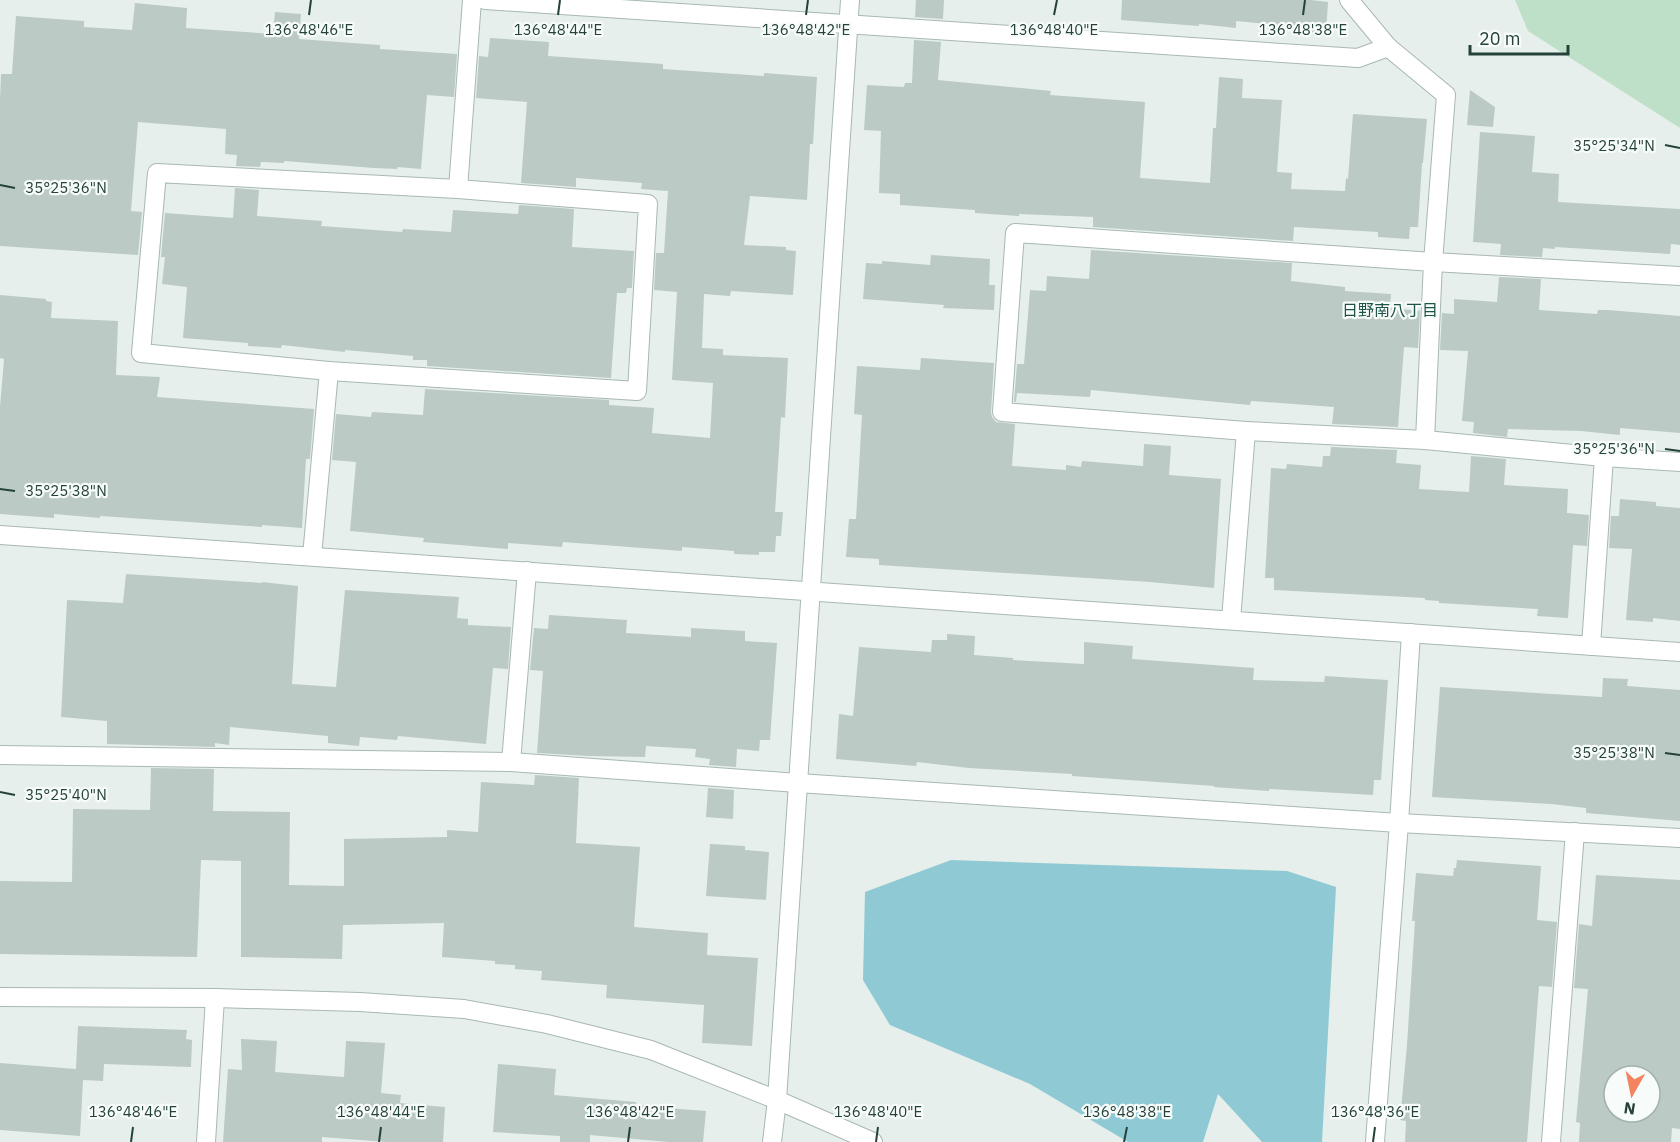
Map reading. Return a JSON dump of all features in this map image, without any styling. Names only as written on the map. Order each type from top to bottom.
[{"type":"street","points":[[458,189],[472,0]]},
{"type":"street","points":[[485,0],[1359,58],[1388,47]]},
{"type":"street","points":[[772,1142],[777,1100],[850,0]]},
{"type":"street","points":[[1349,0],[1388,47],[1446,96],[1433,262],[1425,440]]},
{"type":"street","points":[[156,173],[458,189],[648,204],[637,391],[329,371],[141,353],[156,173]]},
{"type":"street","points":[[1680,276],[1433,262],[1015,233],[1002,412],[1246,431],[1425,440],[1680,462]]},
{"type":"street","points":[[312,556],[329,371]]},
{"type":"street","points":[[1231,620],[1246,431]]},
{"type":"street","points":[[1591,646],[1604,457]]},
{"type":"street","points":[[0,535],[1680,652]]},
{"type":"street","points":[[511,762],[527,571]]},
{"type":"street","points":[[1374,1142],[1399,823],[1411,633]]},
{"type":"street","points":[[0,755],[511,762],[1399,823],[1680,838]]},
{"type":"street","points":[[1551,1142],[1575,832]]},
{"type":"street","points":[[0,997],[215,998],[360,1002],[453,1008],[547,1024],[651,1050],[777,1100],[873,1142]]},
{"type":"street","points":[[206,1142],[215,998]]},
{"type":"green space","points":[[1515,0],[1680,0],[1680,128],[1528,31]]},
{"type":"water","points":[[951,860],[1287,871],[1336,887],[1322,1142],[1262,1142],[1218,1094],[1203,1142],[1128,1142],[1030,1084],[890,1025],[863,980],[865,892]]},
{"type":"building","points":[[916,0],[944,0],[943,19],[915,17]]},
{"type":"building","points":[[1122,0],[1311,0],[1328,2],[1326,34],[1297,31],[1298,27],[1236,21],[1236,28],[1121,20]]},
{"type":"building","points":[[135,3],[187,8],[186,28],[273,34],[275,12],[301,14],[299,39],[380,45],[380,49],[457,54],[454,97],[427,95],[421,169],[284,161],[284,163],[261,162],[260,167],[236,166],[237,155],[225,154],[226,129],[138,122],[131,211],[142,212],[138,255],[0,246],[1,74],[12,74],[16,16],[84,21],[84,27],[132,30]]},
{"type":"building","points":[[490,38],[549,42],[548,56],[663,64],[663,69],[817,77],[807,200],[750,196],[744,245],[786,247],[786,250],[796,251],[793,295],[731,291],[730,296],[704,294],[702,348],[723,349],[723,355],[788,358],[785,418],[781,417],[775,512],[783,512],[781,536],[776,536],[775,552],[759,552],[759,555],[734,554],[734,551],[682,547],[682,551],[563,542],[562,547],[508,543],[508,549],[423,542],[424,538],[350,531],[356,462],[332,460],[336,414],[371,417],[372,412],[423,415],[425,389],[609,400],[609,405],[654,408],[652,433],[710,438],[713,383],[672,380],[677,292],[654,290],[656,253],[664,253],[668,191],[641,189],[642,183],[576,178],[576,187],[521,183],[527,102],[476,98],[479,56],[488,57]]},
{"type":"building","points":[[914,40],[941,42],[938,80],[1051,91],[1050,95],[1145,102],[1140,178],[1210,183],[1219,77],[1243,79],[1242,98],[1282,100],[1277,172],[1292,173],[1291,189],[1345,191],[1353,114],[1427,119],[1418,227],[1410,227],[1409,239],[1378,237],[1378,232],[1294,227],[1293,241],[1093,227],[1093,217],[1019,214],[1019,216],[975,213],[975,210],[900,205],[900,194],[879,193],[881,131],[864,130],[867,85],[904,87],[905,83],[912,83]]},
{"type":"building","points":[[1470,90],[1495,107],[1493,127],[1467,125]]},
{"type":"building","points":[[1480,132],[1535,136],[1532,172],[1559,174],[1558,202],[1680,209],[1680,245],[1671,244],[1670,254],[1543,248],[1542,257],[1500,255],[1501,244],[1473,242]]},
{"type":"building","points":[[235,188],[259,190],[257,216],[322,221],[321,226],[402,232],[403,229],[451,232],[453,210],[518,214],[519,205],[574,209],[572,247],[634,251],[632,288],[627,288],[626,293],[617,293],[611,378],[427,366],[427,360],[413,360],[413,356],[282,345],[281,348],[248,346],[248,343],[183,338],[187,287],[162,284],[165,257],[161,257],[165,213],[233,218]]},
{"type":"building","points":[[1091,250],[1292,263],[1291,281],[1345,287],[1345,291],[1391,294],[1390,308],[1420,311],[1418,348],[1404,347],[1398,427],[1332,424],[1334,407],[1251,401],[1250,405],[1091,390],[1090,397],[1017,393],[1016,402],[1014,402],[1017,364],[1024,364],[1030,290],[1046,291],[1047,276],[1089,279]]},
{"type":"building","points":[[931,255],[990,259],[989,285],[995,285],[994,310],[943,308],[944,305],[863,299],[866,263],[882,264],[882,261],[930,265]]},
{"type":"building","points":[[1499,277],[1541,279],[1539,310],[1597,314],[1598,310],[1608,310],[1680,316],[1680,433],[1620,428],[1620,435],[1581,431],[1508,429],[1507,437],[1473,433],[1474,422],[1462,421],[1468,351],[1440,350],[1442,313],[1454,314],[1454,299],[1497,302]]},
{"type":"building","points":[[0,295],[46,299],[52,302],[51,318],[118,321],[116,375],[160,377],[157,397],[314,409],[310,459],[306,459],[302,528],[100,516],[100,518],[54,514],[54,518],[0,514],[0,407],[4,359],[0,358]]},
{"type":"building","points":[[921,358],[994,363],[991,412],[996,422],[1015,424],[1012,466],[1066,470],[1066,465],[1081,467],[1082,461],[1143,466],[1144,444],[1171,446],[1169,475],[1221,479],[1214,588],[879,565],[879,559],[846,557],[849,519],[856,519],[862,415],[854,414],[857,366],[920,370]]},
{"type":"building","points":[[1331,447],[1397,450],[1396,463],[1421,465],[1419,489],[1469,492],[1471,456],[1506,459],[1504,485],[1568,489],[1567,513],[1589,515],[1587,546],[1573,545],[1568,618],[1537,616],[1538,609],[1439,603],[1439,601],[1425,600],[1425,598],[1274,590],[1274,578],[1265,578],[1271,468],[1286,469],[1287,464],[1322,467],[1323,456],[1330,456]]},
{"type":"building","points":[[1620,499],[1656,502],[1656,506],[1680,508],[1680,621],[1653,618],[1653,622],[1626,620],[1632,549],[1609,548],[1611,516],[1619,516]]},
{"type":"building","points":[[126,574],[298,586],[292,684],[336,687],[345,590],[459,597],[457,618],[468,619],[468,625],[511,627],[508,669],[493,668],[486,744],[398,736],[397,740],[360,737],[359,746],[328,743],[328,736],[230,727],[229,745],[215,743],[215,747],[107,744],[107,721],[61,717],[67,600],[123,603]]},
{"type":"building","points":[[549,615],[627,620],[626,633],[691,637],[691,628],[745,631],[745,641],[777,643],[770,740],[760,740],[759,751],[737,749],[736,767],[709,765],[710,759],[695,757],[696,749],[646,746],[645,757],[537,753],[543,671],[530,670],[534,628],[548,629]]},
{"type":"building","points":[[947,634],[975,636],[974,655],[1013,658],[1013,660],[1084,664],[1084,642],[1133,646],[1132,659],[1254,668],[1253,680],[1324,682],[1325,676],[1388,680],[1381,780],[1374,780],[1373,795],[1269,789],[1269,791],[917,762],[916,766],[836,759],[839,714],[853,716],[859,647],[931,652],[932,640],[947,640]]},
{"type":"building","points":[[1603,678],[1628,679],[1627,686],[1680,690],[1680,821],[1586,813],[1586,808],[1551,804],[1432,797],[1440,687],[1602,697]]},
{"type":"building","points":[[151,768],[214,769],[213,811],[290,812],[289,885],[344,886],[344,839],[447,837],[447,830],[478,832],[481,782],[534,785],[535,775],[579,778],[576,843],[640,847],[634,927],[708,933],[707,955],[758,958],[752,1046],[702,1043],[704,1005],[606,998],[607,985],[541,980],[542,971],[515,969],[515,965],[495,964],[495,961],[442,957],[444,923],[343,925],[342,959],[241,957],[241,861],[201,860],[197,957],[0,954],[0,881],[72,882],[73,809],[150,810]]},
{"type":"building","points":[[708,788],[734,790],[733,819],[706,817]]},
{"type":"building","points":[[710,844],[745,846],[745,850],[769,852],[766,900],[706,896]]},
{"type":"building","points":[[1457,860],[1541,866],[1537,920],[1557,922],[1552,987],[1539,986],[1527,1142],[1405,1142],[1406,1121],[1400,1120],[1407,1045],[1416,873],[1453,876]]},
{"type":"building","points":[[1596,875],[1680,880],[1680,1129],[1672,1128],[1671,1142],[1579,1142],[1580,1123],[1576,1122],[1588,989],[1574,988],[1579,924],[1592,926]]},
{"type":"building","points":[[78,1026],[187,1030],[186,1039],[192,1040],[191,1067],[104,1064],[103,1081],[83,1080],[80,1136],[0,1130],[0,1063],[76,1069]]},
{"type":"building","points":[[241,1039],[277,1041],[275,1072],[344,1077],[346,1041],[385,1043],[381,1093],[401,1095],[400,1103],[445,1107],[443,1142],[387,1142],[322,1137],[322,1142],[223,1142],[228,1069],[242,1070]]},
{"type":"building","points":[[498,1064],[556,1069],[554,1095],[706,1111],[703,1142],[668,1142],[590,1135],[590,1142],[560,1142],[560,1136],[493,1132]]},
{"type":"district","name":"日野南八丁目","points":[[1390,310]]}]
